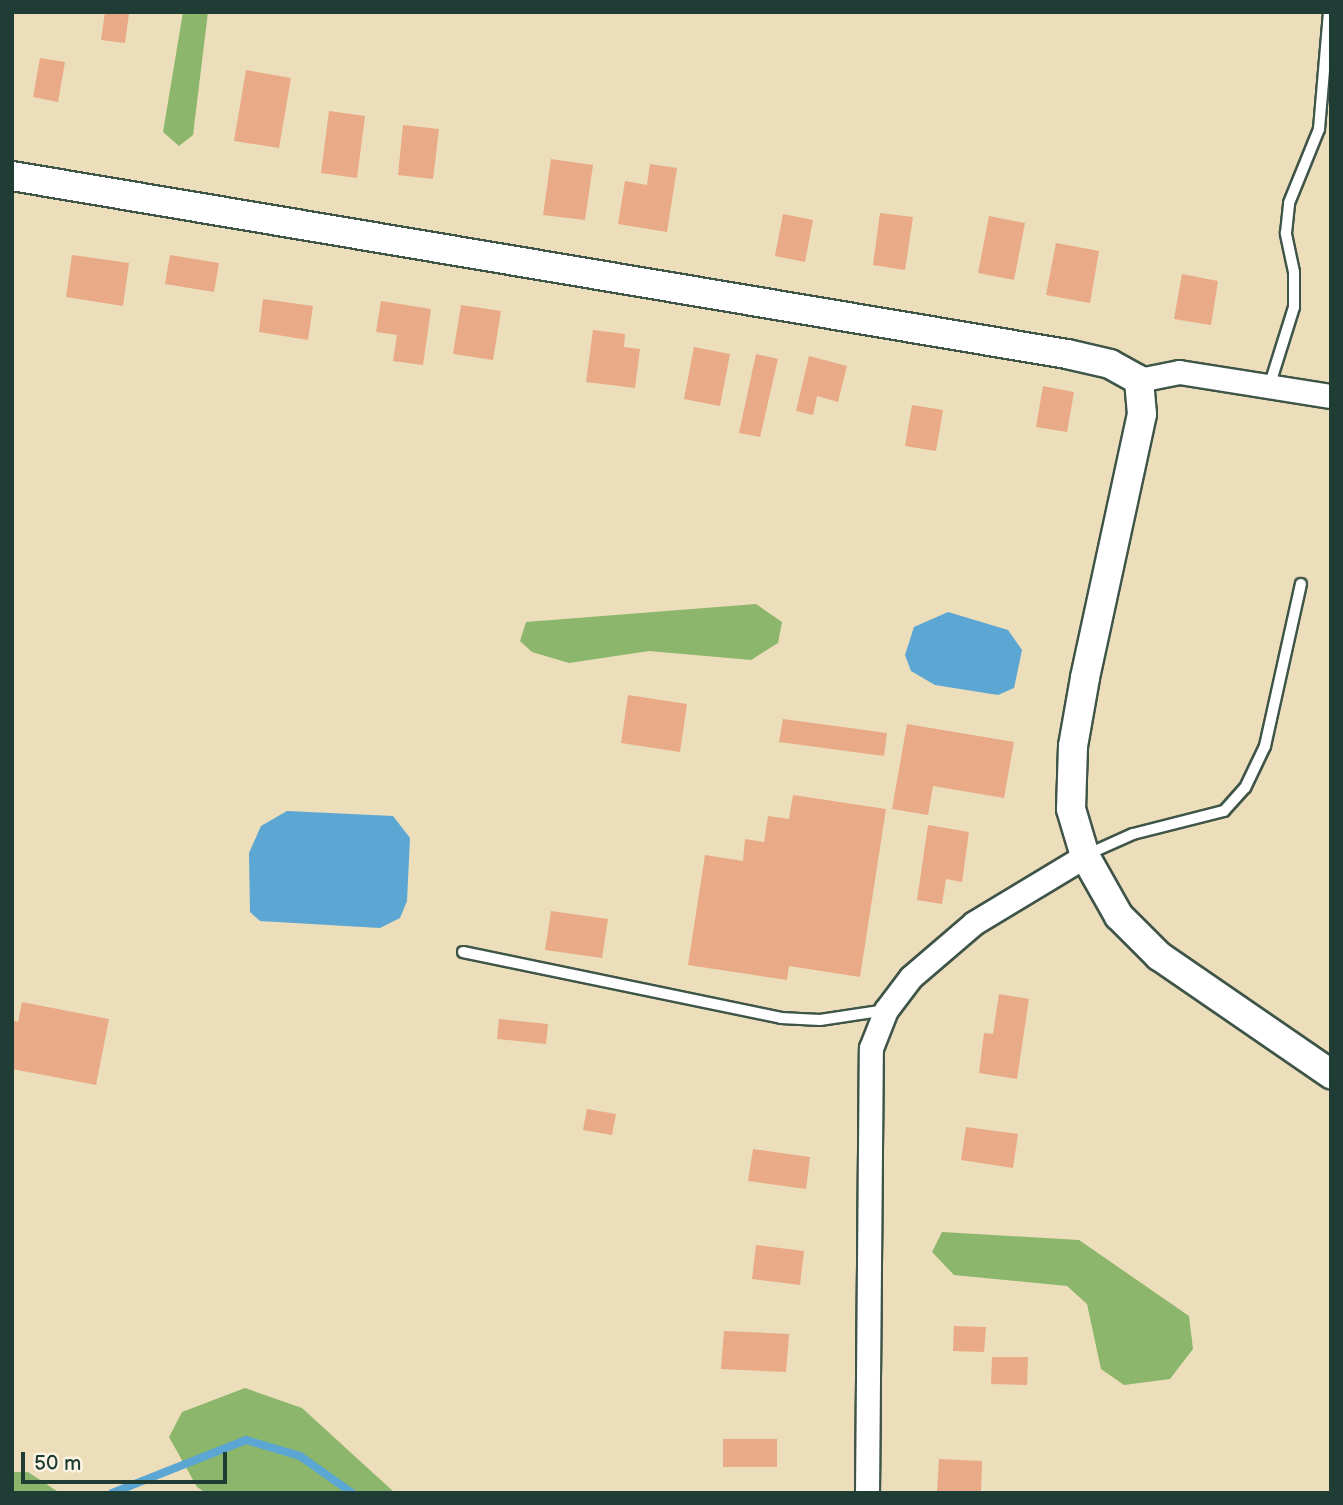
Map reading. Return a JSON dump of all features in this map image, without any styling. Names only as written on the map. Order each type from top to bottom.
[{"type":"street","points":[[12,176],[1067,354],[1110,365],[1139,380],[1179,372],[1331,397]]},
{"type":"street","points":[[1139,380],[1142,414],[1073,746],[1071,809],[1084,856],[1119,916],[1159,956],[1331,1074]]},
{"type":"street","points":[[867,1493],[872,1048],[886,1010],[911,977],[974,923],[1084,856]]},
{"type":"lane","points":[[1269,387],[1294,307],[1294,272],[1286,233],[1289,203],[1319,129],[1329,12]]},
{"type":"lane","points":[[1084,856],[1133,834],[1224,811],[1245,788],[1265,746],[1301,584]]},
{"type":"lane","points":[[463,952],[781,1018],[820,1020],[886,1010]]},
{"type":"green space","points":[[183,12],[208,12],[193,135],[179,146],[163,132]]},
{"type":"green space","points":[[756,604],[782,622],[778,643],[751,660],[649,651],[569,663],[532,652],[520,641],[526,622]]},
{"type":"green space","points":[[942,1232],[1079,1240],[1189,1316],[1193,1349],[1170,1379],[1124,1385],[1101,1369],[1087,1304],[1067,1286],[954,1275],[932,1252]]},
{"type":"green space","points":[[245,1388],[302,1408],[395,1493],[206,1493],[197,1487],[169,1437],[182,1412]]},
{"type":"green space","points":[[12,1472],[28,1472],[60,1493],[12,1493]]},
{"type":"water","points":[[948,612],[1008,630],[1022,650],[1014,688],[998,695],[935,685],[911,671],[905,655],[914,627]]},
{"type":"water","points":[[287,811],[393,816],[410,838],[407,901],[400,918],[380,928],[260,921],[250,912],[249,853],[261,826]]},
{"type":"building","points":[[105,12],[129,13],[125,43],[101,40]]},
{"type":"building","points":[[40,58],[65,62],[58,102],[33,97]]},
{"type":"building","points":[[246,70],[291,78],[279,148],[234,141]]},
{"type":"building","points":[[329,111],[365,116],[357,178],[321,173]]},
{"type":"building","points":[[403,125],[439,129],[433,179],[398,175]]},
{"type":"building","points":[[551,159],[593,165],[585,220],[543,215]]},
{"type":"building","points":[[650,164],[677,168],[667,232],[618,224],[625,181],[647,185]]},
{"type":"building","points":[[880,213],[913,217],[905,270],[873,265]]},
{"type":"building","points":[[783,214],[813,220],[805,262],[775,256]]},
{"type":"building","points":[[989,216],[1025,223],[1014,280],[978,273]]},
{"type":"building","points":[[1056,243],[1099,251],[1090,303],[1046,295]]},
{"type":"building","points":[[72,255],[129,263],[123,306],[66,297]]},
{"type":"building","points":[[170,255],[219,263],[214,292],[165,284]]},
{"type":"building","points":[[1182,274],[1218,281],[1211,325],[1174,319]]},
{"type":"building","points":[[263,299],[313,306],[308,340],[259,332]]},
{"type":"building","points":[[381,301],[431,309],[423,365],[393,361],[397,335],[376,332]]},
{"type":"building","points":[[461,305],[501,311],[493,360],[453,354]]},
{"type":"building","points":[[593,330],[625,334],[624,347],[640,349],[635,388],[586,382]]},
{"type":"building","points":[[694,347],[730,354],[720,406],[684,399]]},
{"type":"building","points":[[756,354],[778,359],[760,437],[739,433]]},
{"type":"building","points":[[809,356],[847,366],[838,402],[817,396],[813,415],[796,411]]},
{"type":"building","points":[[1043,386],[1074,392],[1067,432],[1036,427]]},
{"type":"building","points":[[912,405],[943,410],[936,451],[905,446]]},
{"type":"building","points":[[628,695],[687,704],[680,752],[621,743]]},
{"type":"building","points":[[783,719],[887,733],[884,756],[779,742]]},
{"type":"building","points":[[907,724],[1014,742],[1004,798],[933,786],[928,815],[892,809]]},
{"type":"building","points":[[793,795],[886,809],[860,977],[789,966],[787,980],[688,965],[705,855],[743,861],[745,839],[764,842],[768,816],[789,819]]},
{"type":"building","points":[[928,825],[969,832],[962,882],[946,879],[942,904],[917,900]]},
{"type":"building","points":[[551,911],[608,919],[602,958],[545,950]]},
{"type":"building","points":[[999,994],[1029,999],[1017,1079],[979,1073],[984,1033],[993,1034]]},
{"type":"building","points":[[22,1002],[109,1019],[96,1085],[12,1069],[12,1020],[18,1022]]},
{"type":"building","points":[[499,1019],[548,1024],[546,1044],[497,1039]]},
{"type":"building","points":[[587,1109],[616,1114],[612,1135],[583,1130]]},
{"type":"building","points":[[966,1127],[1018,1134],[1013,1168],[961,1160]]},
{"type":"building","points":[[753,1149],[810,1157],[806,1189],[748,1181]]},
{"type":"building","points":[[756,1245],[804,1251],[800,1285],[752,1279]]},
{"type":"building","points":[[954,1326],[986,1327],[984,1352],[953,1351]]},
{"type":"building","points":[[724,1331],[789,1334],[786,1372],[721,1369]]},
{"type":"building","points":[[992,1357],[1028,1357],[1027,1385],[991,1384]]},
{"type":"building","points":[[723,1439],[777,1439],[777,1467],[723,1467]]},
{"type":"building","points":[[939,1459],[982,1461],[981,1493],[937,1493]]},
{"type":"waterway","points":[[112,1493],[246,1440],[300,1456],[352,1493]]}]
